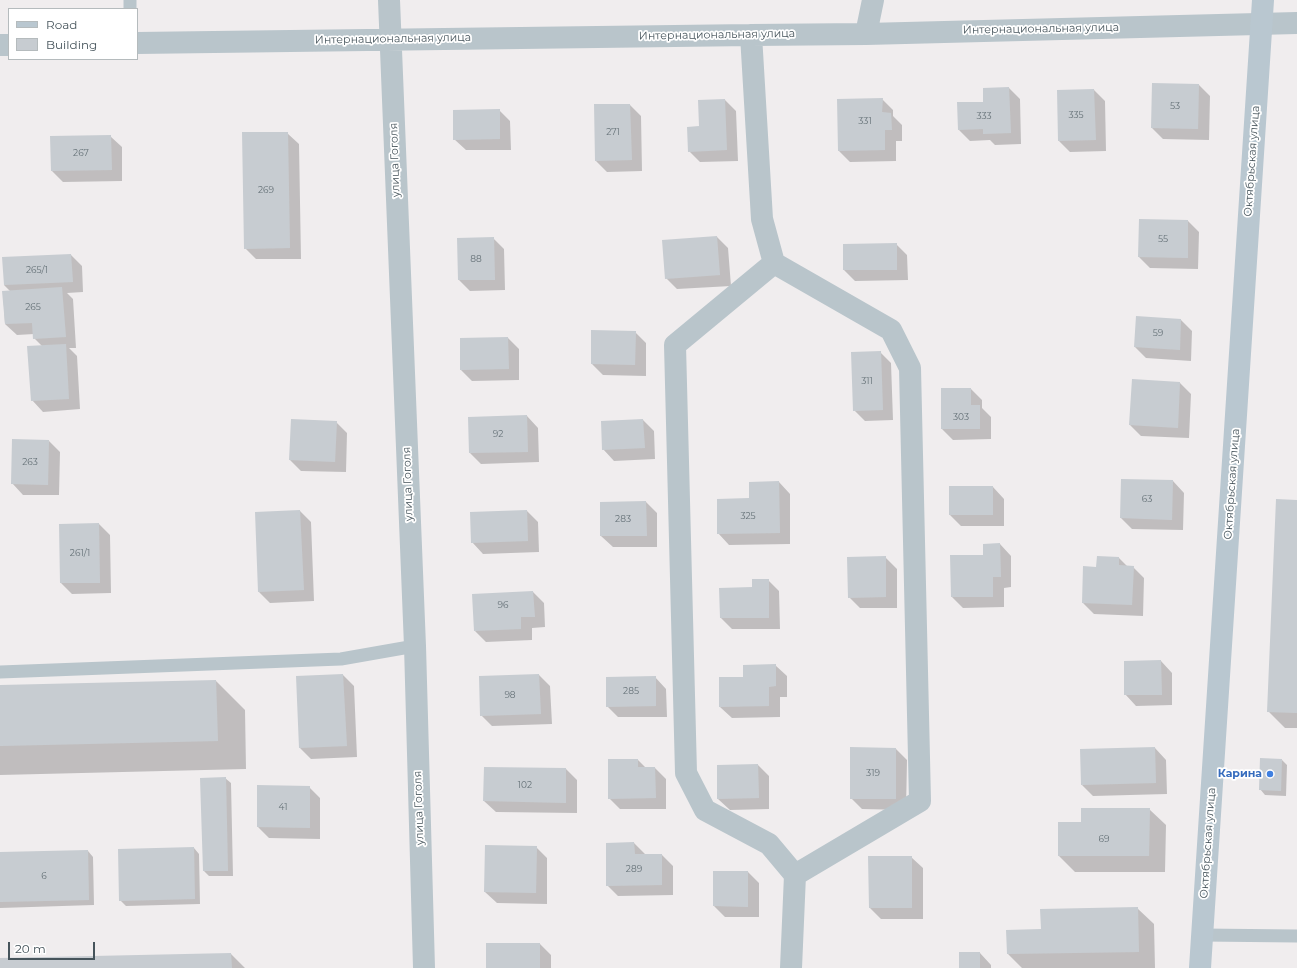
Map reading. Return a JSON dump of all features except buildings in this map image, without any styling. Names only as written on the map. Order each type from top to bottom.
[{"type":"street","name":"улица Гоголя","points":[[389,0],[415,646],[424,968]]},
{"type":"street","points":[[866,34],[873,0]]},
{"type":"street","name":"Октябрьская улица","points":[[1200,968],[1263,0]]},
{"type":"street","name":"Интернациональная улица","points":[[138,43],[866,34],[1297,23]]},
{"type":"street","points":[[752,35],[762,219],[774,263],[891,330],[910,368],[920,801],[795,875]]},
{"type":"street","points":[[774,263],[675,345],[686,772],[704,810],[769,844],[795,875],[791,968]]},
{"type":"lane","points":[[0,672],[341,659],[415,646]]},
{"type":"lane","points":[[1202,935],[1297,936]]},
{"type":"place","name":"Карина","points":[[1270,774]]}]
